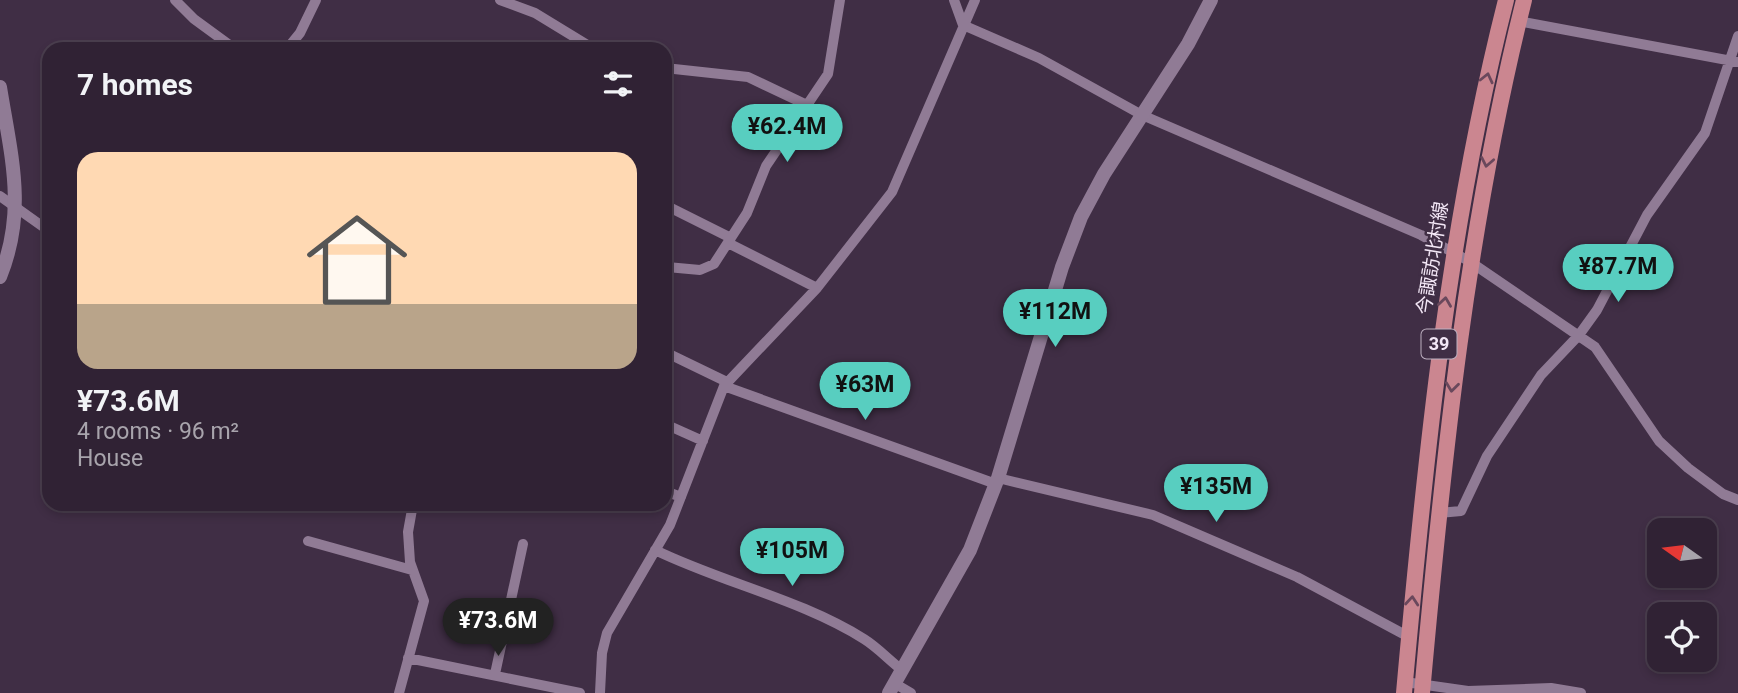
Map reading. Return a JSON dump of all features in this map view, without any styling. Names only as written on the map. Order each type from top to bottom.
[{"type":"main road","name":"今諏訪北村線","points":[[1404,687],[1429,421],[1453,252],[1484,92],[1506,0]]},
{"type":"main road","name":"今諏訪北村線","points":[[1422,689],[1438,513],[1469,261],[1500,97],[1524,0]]},
{"type":"street","points":[[175,0],[194,19],[225,42]]},
{"type":"street","points":[[293,42],[316,0]]},
{"type":"street","points":[[500,0],[535,13],[583,42]]},
{"type":"street","points":[[672,267],[700,270],[714,264],[747,213],[766,166],[828,74],[840,0]]},
{"type":"street","points":[[954,0],[963,25],[1039,58],[1142,115],[1422,235],[1469,261],[1550,318],[1580,335],[1601,355],[1659,441],[1688,468],[1723,494],[1738,500]]},
{"type":"street","points":[[600,693],[602,653],[607,633],[655,550],[681,497],[725,384],[817,288],[892,192],[975,0]]},
{"type":"street","points":[[911,693],[891,688],[970,550],[997,481],[1062,267],[1080,218],[1104,174],[1188,44],[1211,0]]},
{"type":"street","points":[[1518,21],[1733,61]]},
{"type":"street","points":[[1438,513],[1461,511],[1487,456],[1541,375],[1580,335],[1597,310],[1647,215],[1705,132],[1733,61],[1738,36]]},
{"type":"street","points":[[672,69],[739,75],[807,105]]},
{"type":"street","points":[[0,87],[17,207],[13,238],[0,277]]},
{"type":"street","points":[[0,196],[42,226]]},
{"type":"street","points":[[672,209],[817,288]]},
{"type":"street","points":[[672,356],[725,384],[997,481],[1153,515],[1297,577],[1409,637]]},
{"type":"street","points":[[672,427],[702,441]]},
{"type":"street","points":[[672,494],[681,497]]},
{"type":"street","points":[[400,693],[424,601],[412,570],[408,532],[411,511]]},
{"type":"street","points":[[308,541],[412,570]]},
{"type":"street","points":[[495,674],[523,544]]},
{"type":"street","points":[[655,550],[692,568],[819,615],[865,640],[902,670]]},
{"type":"street","points":[[408,658],[580,693]]},
{"type":"street","points":[[1404,687],[1468,691],[1551,688],[1581,693]]}]
